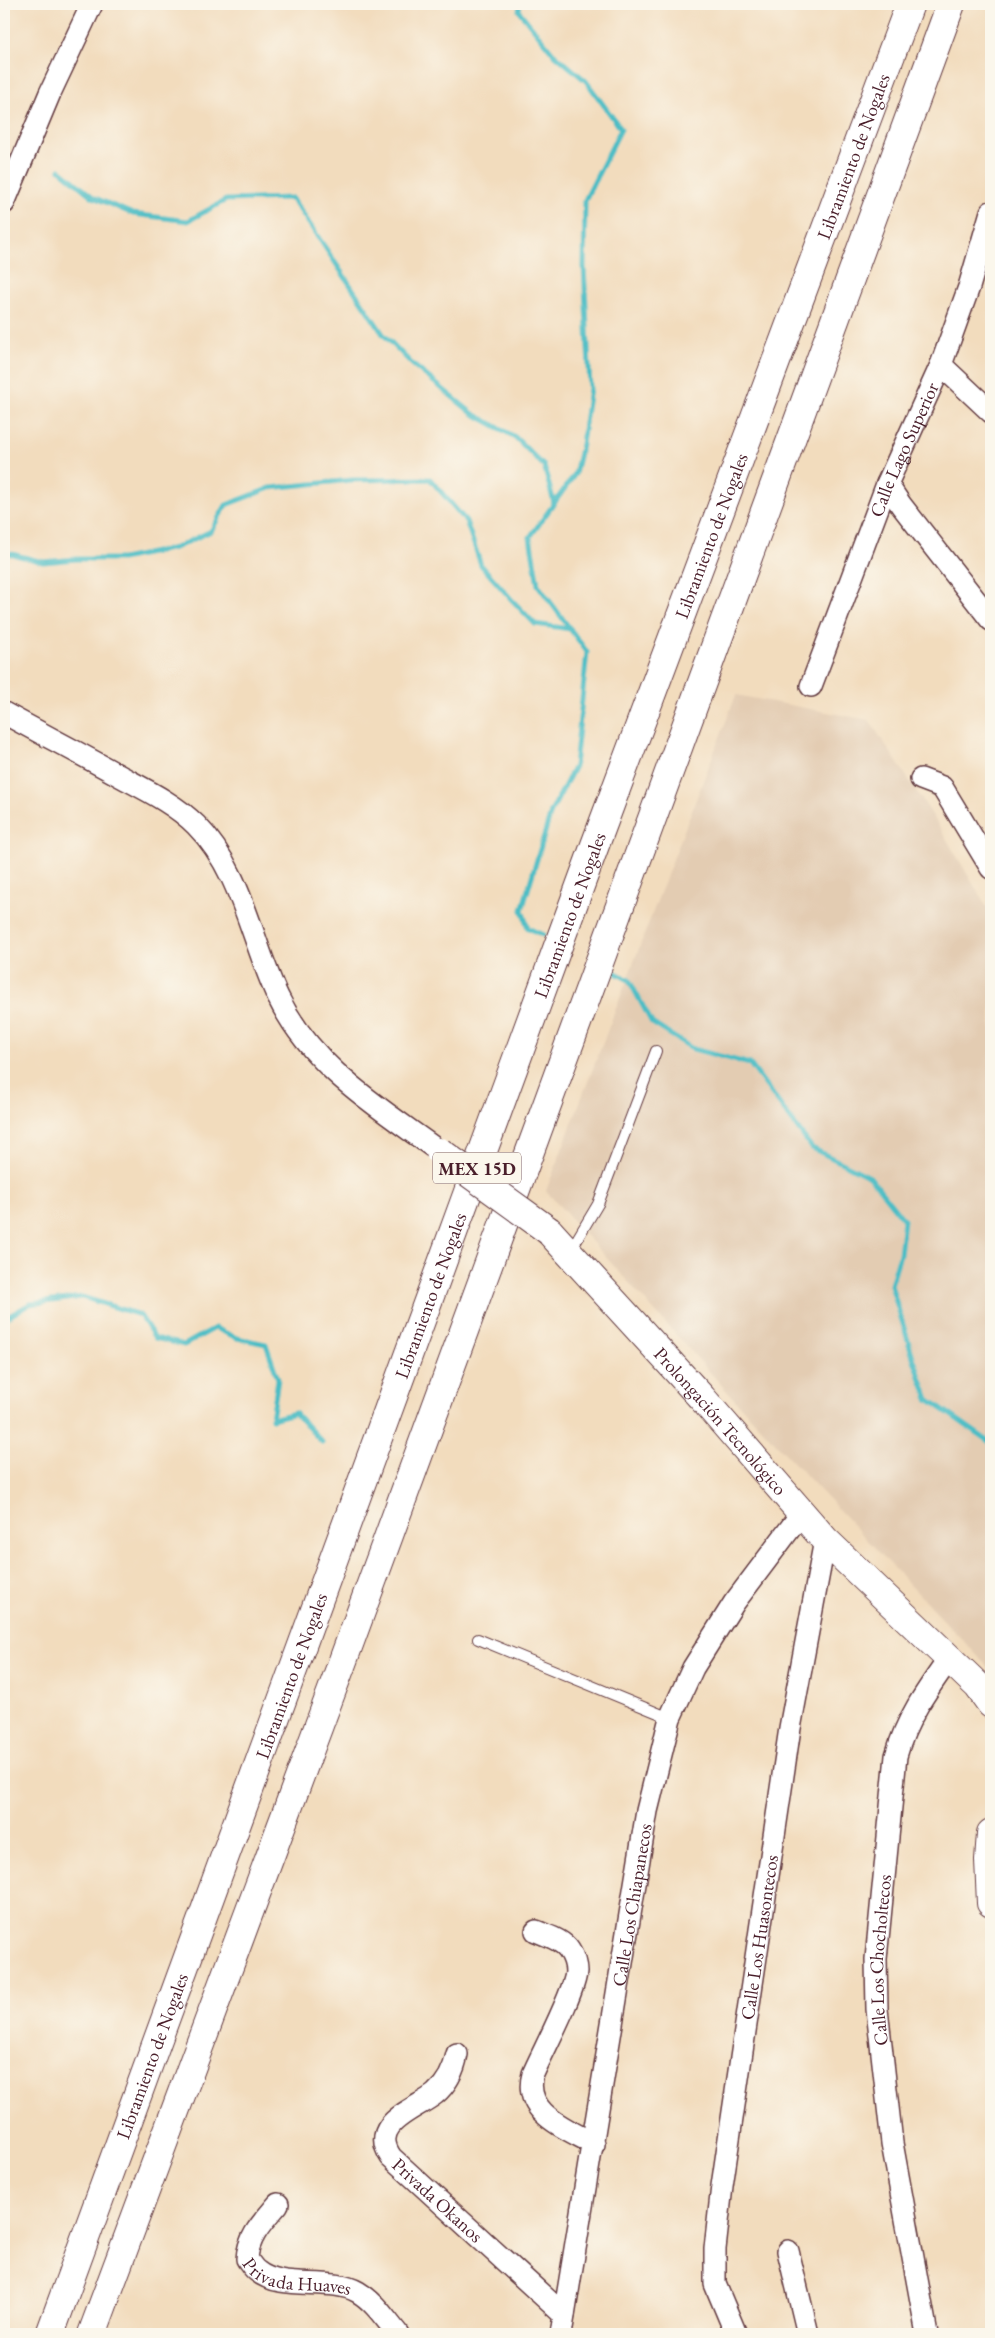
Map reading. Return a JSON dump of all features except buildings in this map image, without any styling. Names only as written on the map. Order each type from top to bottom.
[{"type":"main road","name":"Libramiento de Nogales","points":[[50,2334],[595,844],[910,4]]},
{"type":"main road","name":"Libramiento de Nogales","points":[[92,2334],[341,1666],[951,4]]},
{"type":"main road","name":"Prolongación Tecnológico","points":[[440,1152],[549,1231],[570,1252],[702,1398],[825,1540],[978,1686],[991,1704]]},
{"type":"main road","points":[[991,1833],[989,1860],[991,1903]]},
{"type":"street","points":[[4,203],[50,93],[92,4]]},
{"type":"street","name":"Calle Lago Superior","points":[[811,686],[887,484],[941,364],[969,287],[991,212]]},
{"type":"street","points":[[941,364],[991,412]]},
{"type":"street","points":[[887,484],[901,505],[991,620]]},
{"type":"street","points":[[4,713],[157,796],[196,824],[222,858],[239,894],[279,998],[316,1055],[352,1087],[440,1152]]},
{"type":"street","points":[[921,779],[942,787],[991,868]]},
{"type":"street","name":"Calle Los Chiapanecos","points":[[563,2324],[594,2144],[647,1811],[670,1718],[693,1668],[734,1603],[801,1514]]},
{"type":"street","name":"Calle Los Huasontecos","points":[[736,2334],[715,2284],[716,2240],[744,2030],[790,1728],[825,1540]]},
{"type":"street","name":"Calle Los Chocholtecos","points":[[927,2334],[892,2143],[877,2009],[876,1959],[887,1830],[896,1756],[902,1735],[914,1711],[949,1659]]},
{"type":"street","points":[[536,1931],[558,1940],[568,1949],[574,1960],[576,1972],[568,1996],[533,2074],[530,2085],[531,2095],[537,2108],[548,2117],[594,2144]]},
{"type":"street","name":"Privada Okanos","points":[[457,2054],[454,2069],[445,2084],[434,2095],[399,2116],[387,2130],[384,2138],[385,2148],[391,2157],[563,2324]]},
{"type":"street","name":"Privada Huaves","points":[[278,2204],[254,2234],[247,2247],[247,2259],[257,2272],[276,2280],[340,2287],[356,2291],[369,2299],[398,2334]]},
{"type":"street","points":[[788,2251],[808,2334]]},
{"type":"lane","points":[[570,1252],[598,1204],[656,1051]]},
{"type":"lane","points":[[478,1639],[670,1718]]},
{"type":"shaded area","points":[[736,695],[869,720],[931,813],[991,914],[991,1670],[745,1411],[546,1191]]},
{"type":"waterway","points":[[520,4],[519,11],[553,53],[586,81],[621,129],[585,200],[584,266],[590,388],[582,444],[575,474],[530,537],[538,585],[587,652],[575,766],[551,812],[522,910],[528,928],[543,935]]},
{"type":"waterway","points":[[60,170],[93,197],[133,214],[188,221],[226,200],[292,198],[383,334],[412,364],[472,413],[515,437],[544,466],[554,503]]},
{"type":"waterway","points":[[4,552],[43,562],[77,559],[122,559],[175,548],[211,531],[226,505],[270,488],[352,480],[430,479],[466,521],[481,565],[512,600],[535,624],[570,629]]},
{"type":"waterway","points":[[614,972],[629,980],[652,1023],[693,1049],[750,1064],[812,1148],[870,1177],[904,1220],[900,1254],[891,1285],[928,1399],[991,1443]]},
{"type":"waterway","points":[[4,1319],[30,1304],[82,1297],[140,1315],[155,1338],[184,1345],[215,1328],[237,1338],[266,1344],[278,1379],[272,1419],[295,1413],[322,1442]]}]
